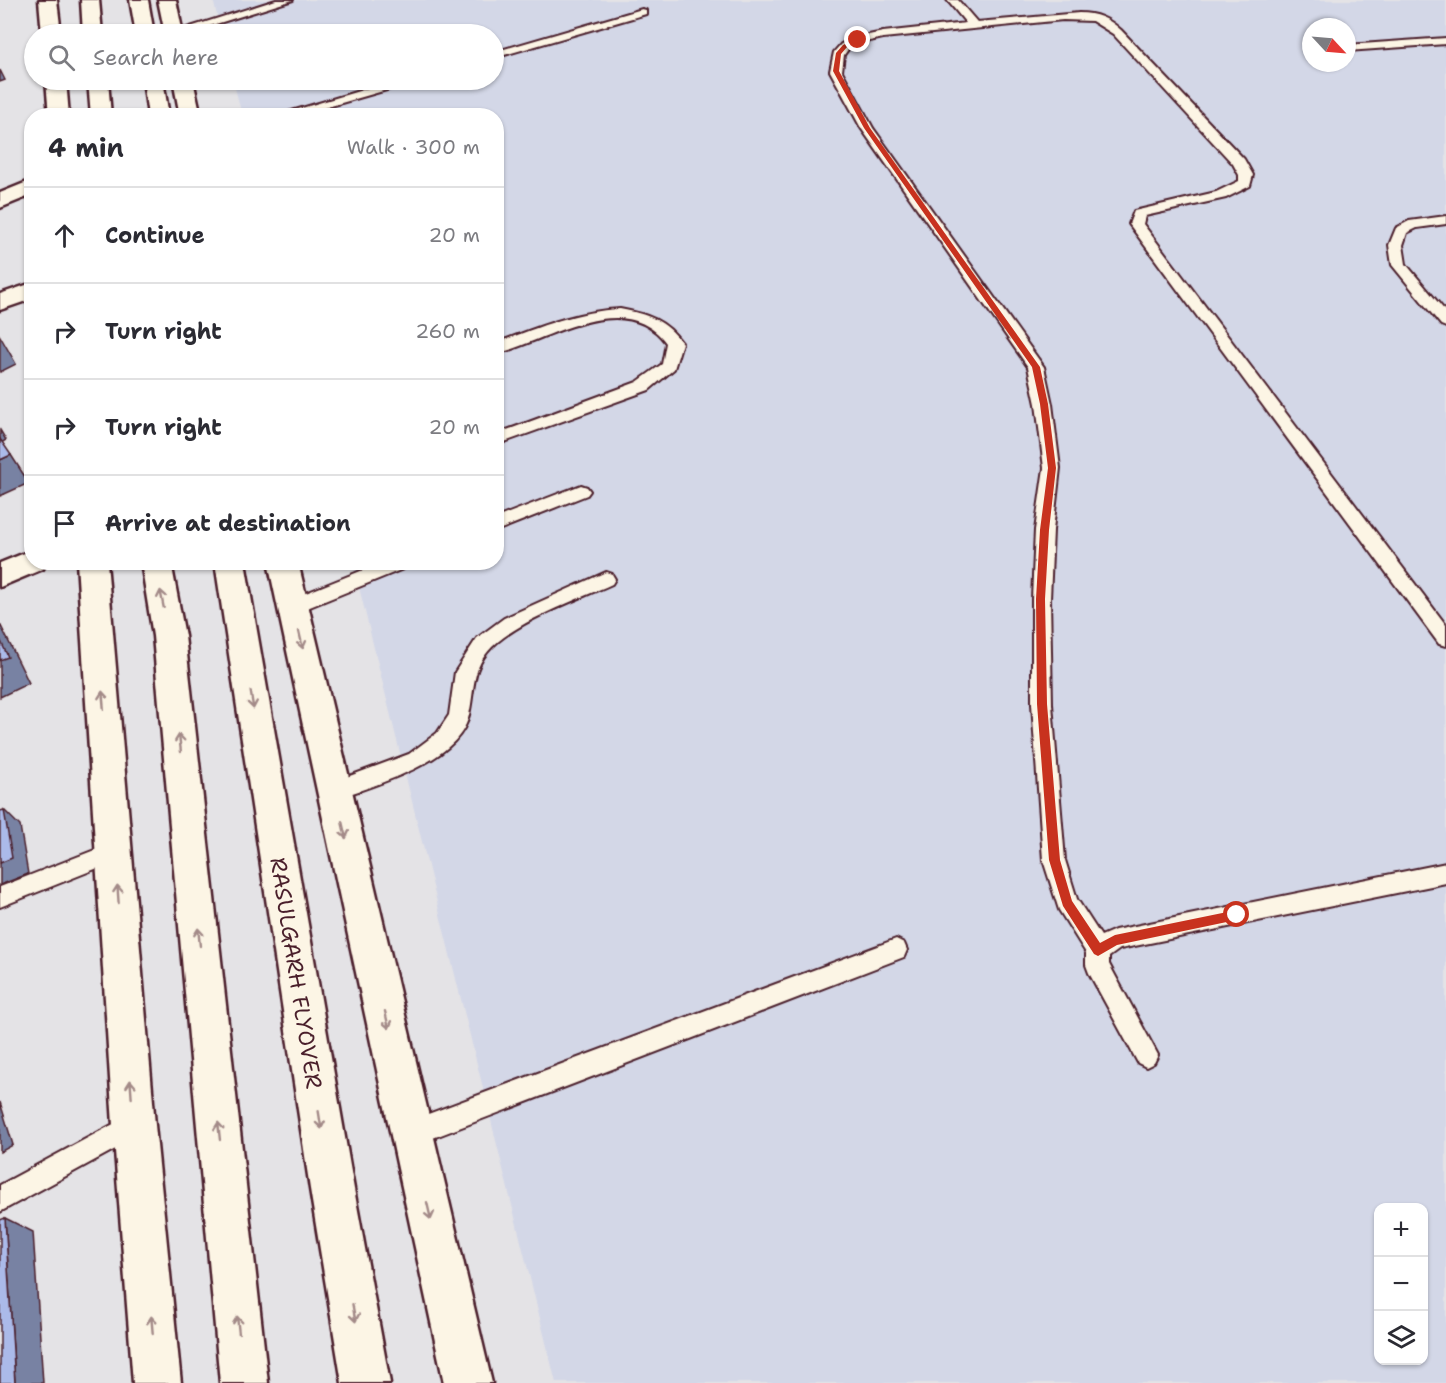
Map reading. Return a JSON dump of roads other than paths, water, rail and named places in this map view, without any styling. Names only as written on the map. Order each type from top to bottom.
[{"type":"main road","points":[[48,0],[51,24]]},
{"type":"main road","points":[[90,0],[92,24]]},
{"type":"main road","points":[[139,0],[143,24]]},
{"type":"main road","points":[[167,0],[172,24]]},
{"type":"main road","points":[[57,90],[58,108]]},
{"type":"main road","points":[[99,90],[100,108]]},
{"type":"main road","points":[[155,90],[158,108]]},
{"type":"main road","points":[[185,90],[189,108]]},
{"type":"main road","points":[[0,201],[24,190]]},
{"type":"main road","points":[[0,303],[24,293]]},
{"type":"main road","points":[[0,576],[24,565]]},
{"type":"main road","points":[[93,570],[134,1125],[158,1383]]},
{"type":"main road","points":[[157,570],[169,636],[244,1383]]},
{"type":"main road","name":"RASULGARH FLYOVER","points":[[231,570],[332,1189],[366,1383]]},
{"type":"main road","points":[[285,570],[468,1383]]},
{"type":"lane","points":[[208,24],[288,0]]},
{"type":"lane","points":[[952,0],[973,25]]},
{"type":"lane","points":[[504,52],[642,12]]},
{"type":"lane","points":[[1146,1055],[1097,965],[1098,951],[1067,903],[1054,860],[1042,704],[1041,599],[1044,530],[1052,468],[1044,404],[1036,367],[867,128],[836,71],[838,54],[845,46],[858,40],[895,33],[973,25],[1088,16],[1104,20],[1239,162],[1246,175],[1245,183],[1231,193],[1155,208],[1139,214],[1136,224],[1446,639]]},
{"type":"lane","points":[[1356,47],[1446,41]]},
{"type":"lane","points":[[309,108],[372,90]]},
{"type":"lane","points":[[1443,315],[1399,266],[1396,245],[1401,231],[1414,224],[1446,220]]},
{"type":"lane","points":[[504,346],[596,314],[617,312],[638,317],[660,327],[674,344],[669,366],[643,386],[504,437]]},
{"type":"lane","points":[[504,522],[581,491]]},
{"type":"lane","points":[[293,606],[382,570]]},
{"type":"lane","points":[[335,790],[416,760],[444,738],[459,717],[465,672],[484,643],[511,623],[606,579]]},
{"type":"lane","points":[[0,897],[115,851]]},
{"type":"lane","points":[[1098,951],[1115,940],[1446,873]]},
{"type":"lane","points":[[412,1133],[896,950]]},
{"type":"lane","points":[[0,1199],[134,1125]]}]
